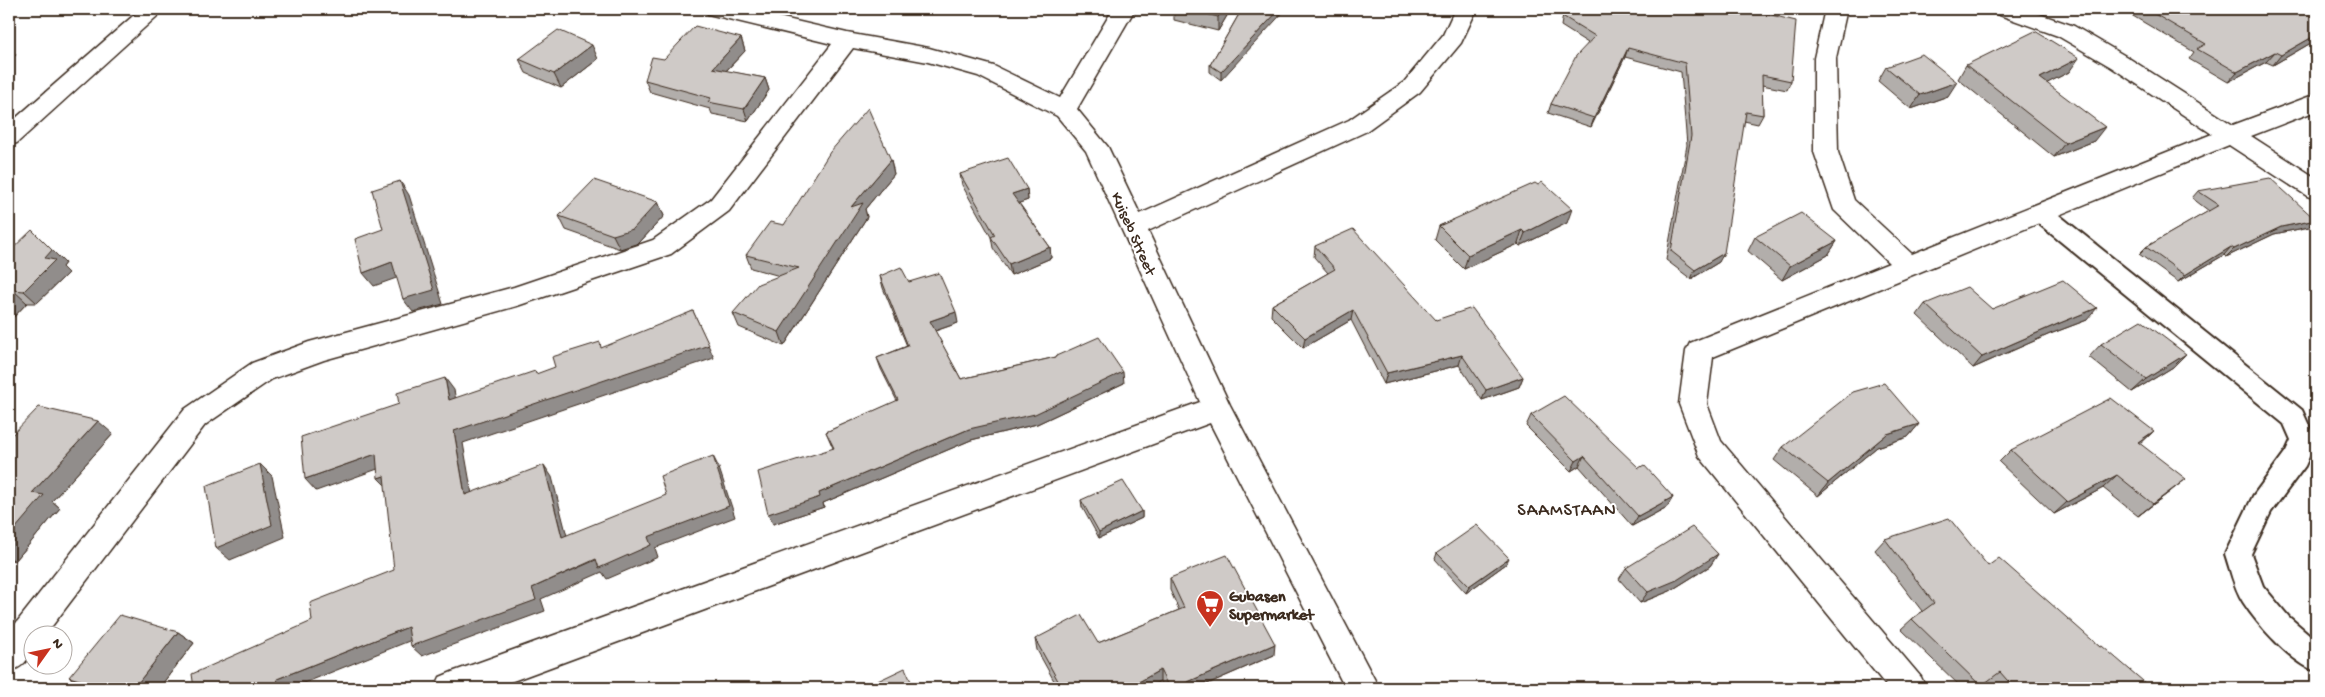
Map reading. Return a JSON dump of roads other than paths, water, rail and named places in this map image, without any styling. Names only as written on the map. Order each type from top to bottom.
[{"type":"street","points":[[9,137],[154,9]]},
{"type":"street","name":"Kuiseb Street","points":[[716,9],[847,40],[929,55],[986,71],[1065,110],[1096,147],[1217,408],[1362,688]]},
{"type":"street","points":[[1065,110],[1124,9]]},
{"type":"street","points":[[1134,227],[1357,126],[1412,87],[1453,38],[1466,9]]},
{"type":"street","points":[[1836,9],[1825,58],[1826,152],[1843,204],[1907,265]]},
{"type":"street","points":[[2005,9],[2066,31],[2119,62],[2316,190]]},
{"type":"street","points":[[9,657],[195,417],[262,371],[319,350],[517,296],[662,247],[720,206],[847,40]]},
{"type":"street","points":[[1909,688],[1709,447],[1693,404],[1700,351],[2231,134],[2316,102]]},
{"type":"street","points":[[452,688],[1217,408]]},
{"type":"lane","points":[[2041,213],[2293,418],[2304,440],[2296,458],[2262,504],[2238,554],[2252,593],[2279,626],[2316,658]]},
{"type":"place","name":"Gubasen Supermarket","points":[[1210,628]]},
{"type":"district","name":"SAAMSTAAN","points":[[1567,509]]}]
